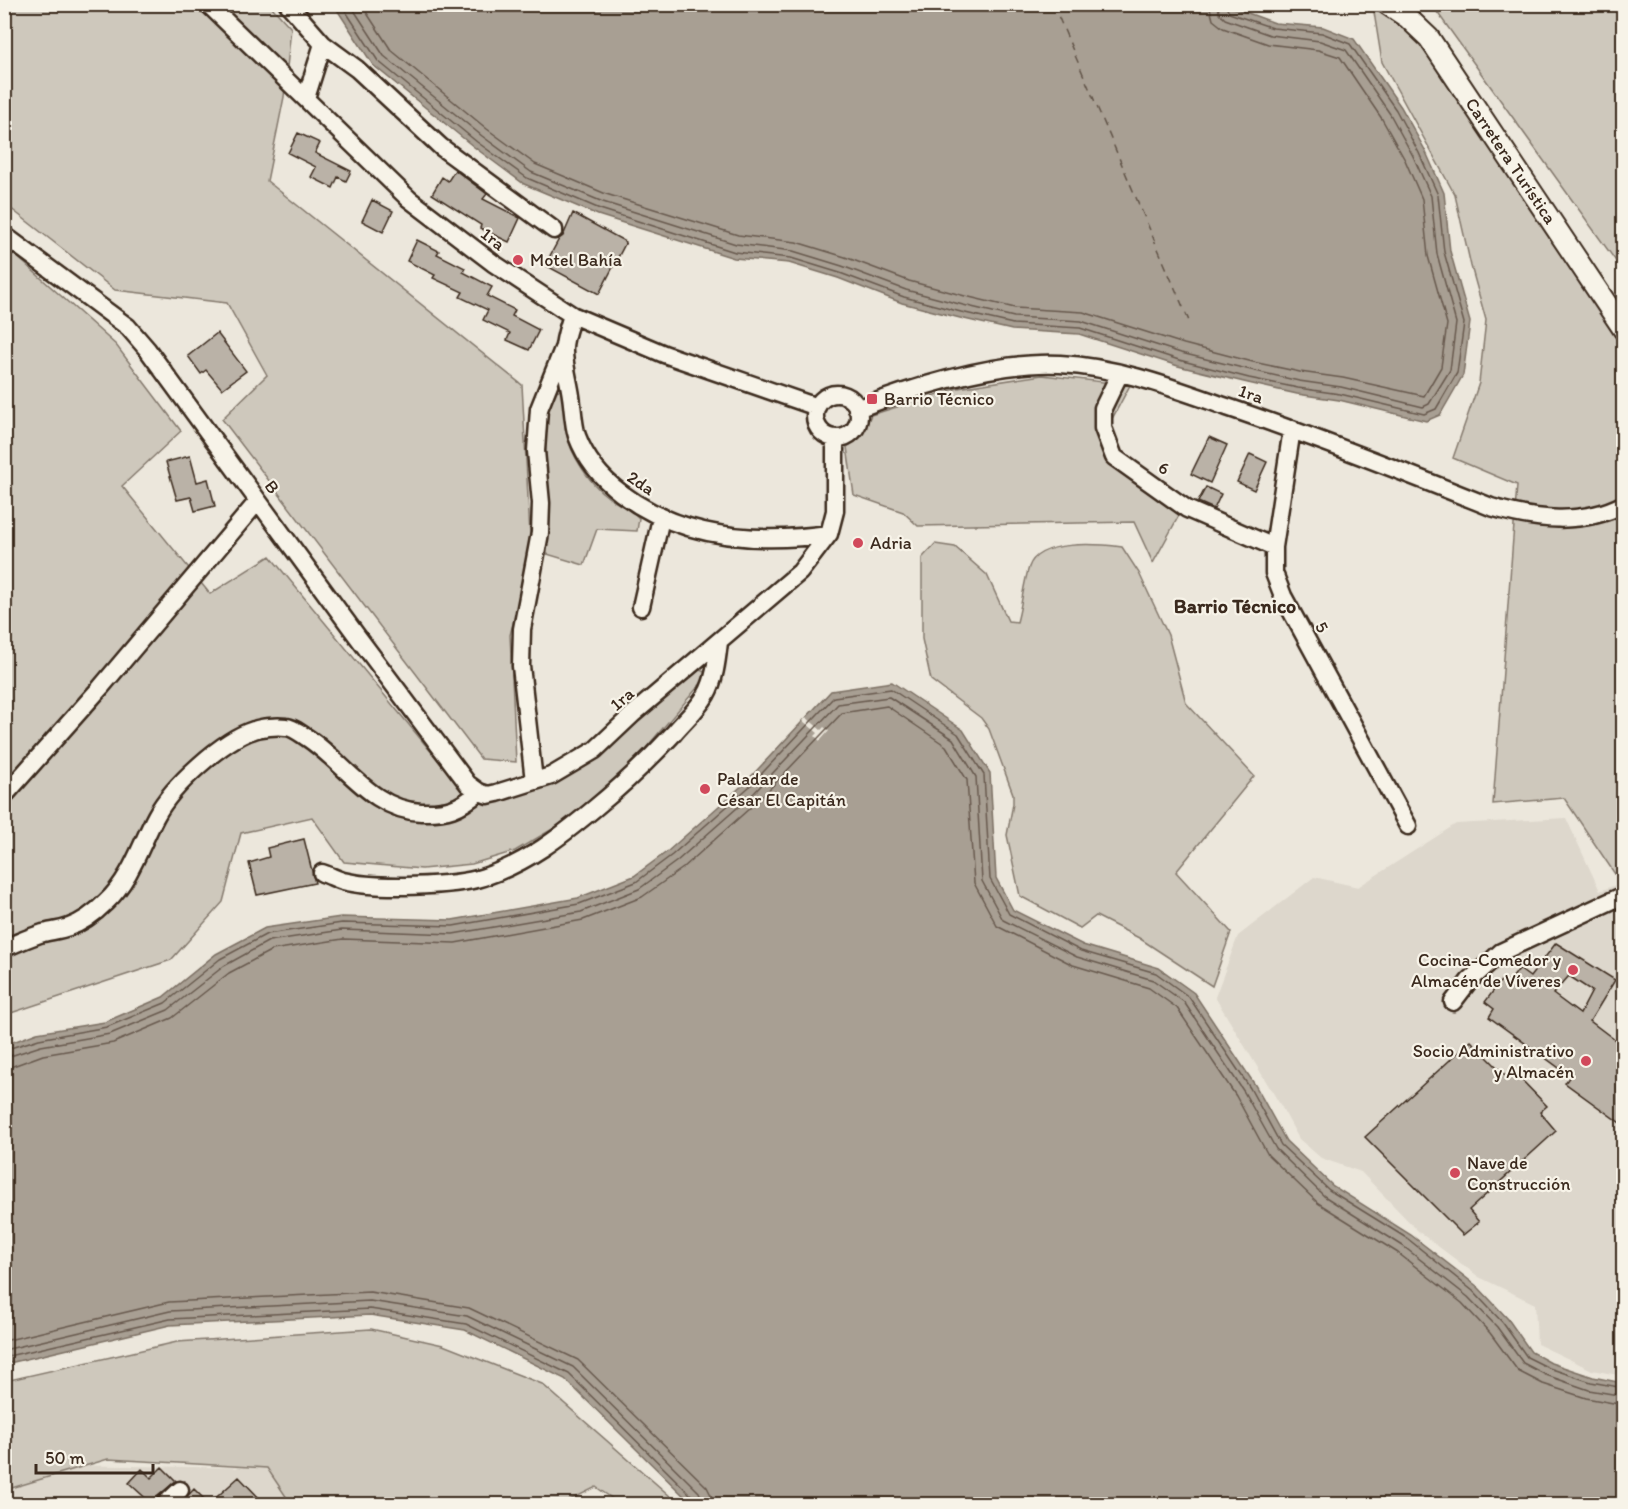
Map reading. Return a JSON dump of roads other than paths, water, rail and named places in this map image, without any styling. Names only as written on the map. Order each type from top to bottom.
[{"type":"main road","name":"Carretera Turística","points":[[1387,4],[1408,18],[1429,38],[1623,330]]},
{"type":"street","name":"1ra","points":[[208,4],[409,200],[492,263],[572,315],[664,354],[817,407]]},
{"type":"street","points":[[288,4],[323,44],[357,69],[441,147],[554,230]]},
{"type":"street","points":[[306,98],[323,44]]},
{"type":"street","name":"B","points":[[4,235],[128,327],[154,358],[468,784],[479,792]]},
{"type":"street","name":"2da","points":[[572,315],[563,349],[577,435],[591,464],[608,483],[636,504],[661,518],[702,530],[745,538],[791,538],[829,534]]},
{"type":"street","points":[[534,781],[523,690],[522,629],[540,533],[541,504],[536,451],[539,409],[563,349]]},
{"type":"street","name":"1ra","points":[[857,409],[909,389],[1022,365],[1059,364],[1091,367],[1167,386],[1292,429],[1491,507],[1521,516],[1582,518],[1608,512],[1623,504]]},
{"type":"street","name":"6","points":[[1120,373],[1103,408],[1103,428],[1114,457],[1187,508],[1274,547]]},
{"type":"street","points":[[838,394],[846,396],[857,409],[856,426],[844,437],[827,436],[816,424],[817,407],[829,396],[838,394]]},
{"type":"street","name":"5","points":[[1292,429],[1274,547],[1274,573],[1283,596],[1408,826]]},
{"type":"street","name":"1ra","points":[[479,792],[488,795],[551,776],[595,750],[633,714],[800,572],[829,534],[835,510],[835,438]]},
{"type":"street","points":[[4,796],[101,687],[258,501]]},
{"type":"street","points":[[641,607],[661,518]]},
{"type":"street","points":[[322,873],[343,881],[371,885],[411,886],[451,883],[481,878],[509,868],[540,852],[623,785],[688,718],[707,694],[717,662],[719,642]]},
{"type":"street","points":[[4,948],[87,919],[108,900],[121,884],[157,814],[173,790],[213,754],[254,730],[287,727],[301,733],[325,750],[350,776],[374,795],[391,805],[412,812],[439,813],[462,806],[479,792]]},
{"type":"street","points":[[1453,1002],[1469,981],[1501,952],[1623,895]]},
{"type":"street","points":[[165,1504],[180,1490]]},
{"type":"water","points":[[334,5],[1226,5],[1275,23],[1323,27],[1354,39],[1401,107],[1425,150],[1444,193],[1450,251],[1470,322],[1463,375],[1440,415],[1426,421],[1178,366],[1079,334],[1012,330],[960,318],[902,303],[838,278],[789,263],[734,258],[598,215],[524,184],[474,147],[373,65]]},
{"type":"water","points":[[892,682],[963,730],[990,773],[996,878],[1013,910],[1083,945],[1159,968],[1194,993],[1255,1085],[1286,1141],[1333,1186],[1411,1235],[1478,1287],[1508,1319],[1531,1352],[1551,1363],[1593,1377],[1623,1383],[1623,1504],[692,1504],[565,1379],[465,1330],[370,1315],[170,1325],[5,1364],[5,1045],[37,1033],[105,1022],[163,997],[216,954],[265,928],[341,917],[452,920],[578,898],[634,876],[668,851],[745,783],[831,691]]},
{"type":"place","name":"Motel Bahía","points":[[518,260]]},
{"type":"place","name":"Barrio Técnico","points":[[872,399]]},
{"type":"place","name":"Adria","points":[[858,543]]},
{"type":"place","name":"Paladar de César El Capitán","points":[[705,789]]},
{"type":"place","name":"Cocina-Comedor y Almacén de Víveres","points":[[1573,970]]},
{"type":"place","name":"Socio Administrativo y Almacén","points":[[1586,1061]]},
{"type":"place","name":"Nave de Construcción","points":[[1455,1173]]},
{"type":"district","name":"Barrio Técnico","points":[[1235,606]]}]
